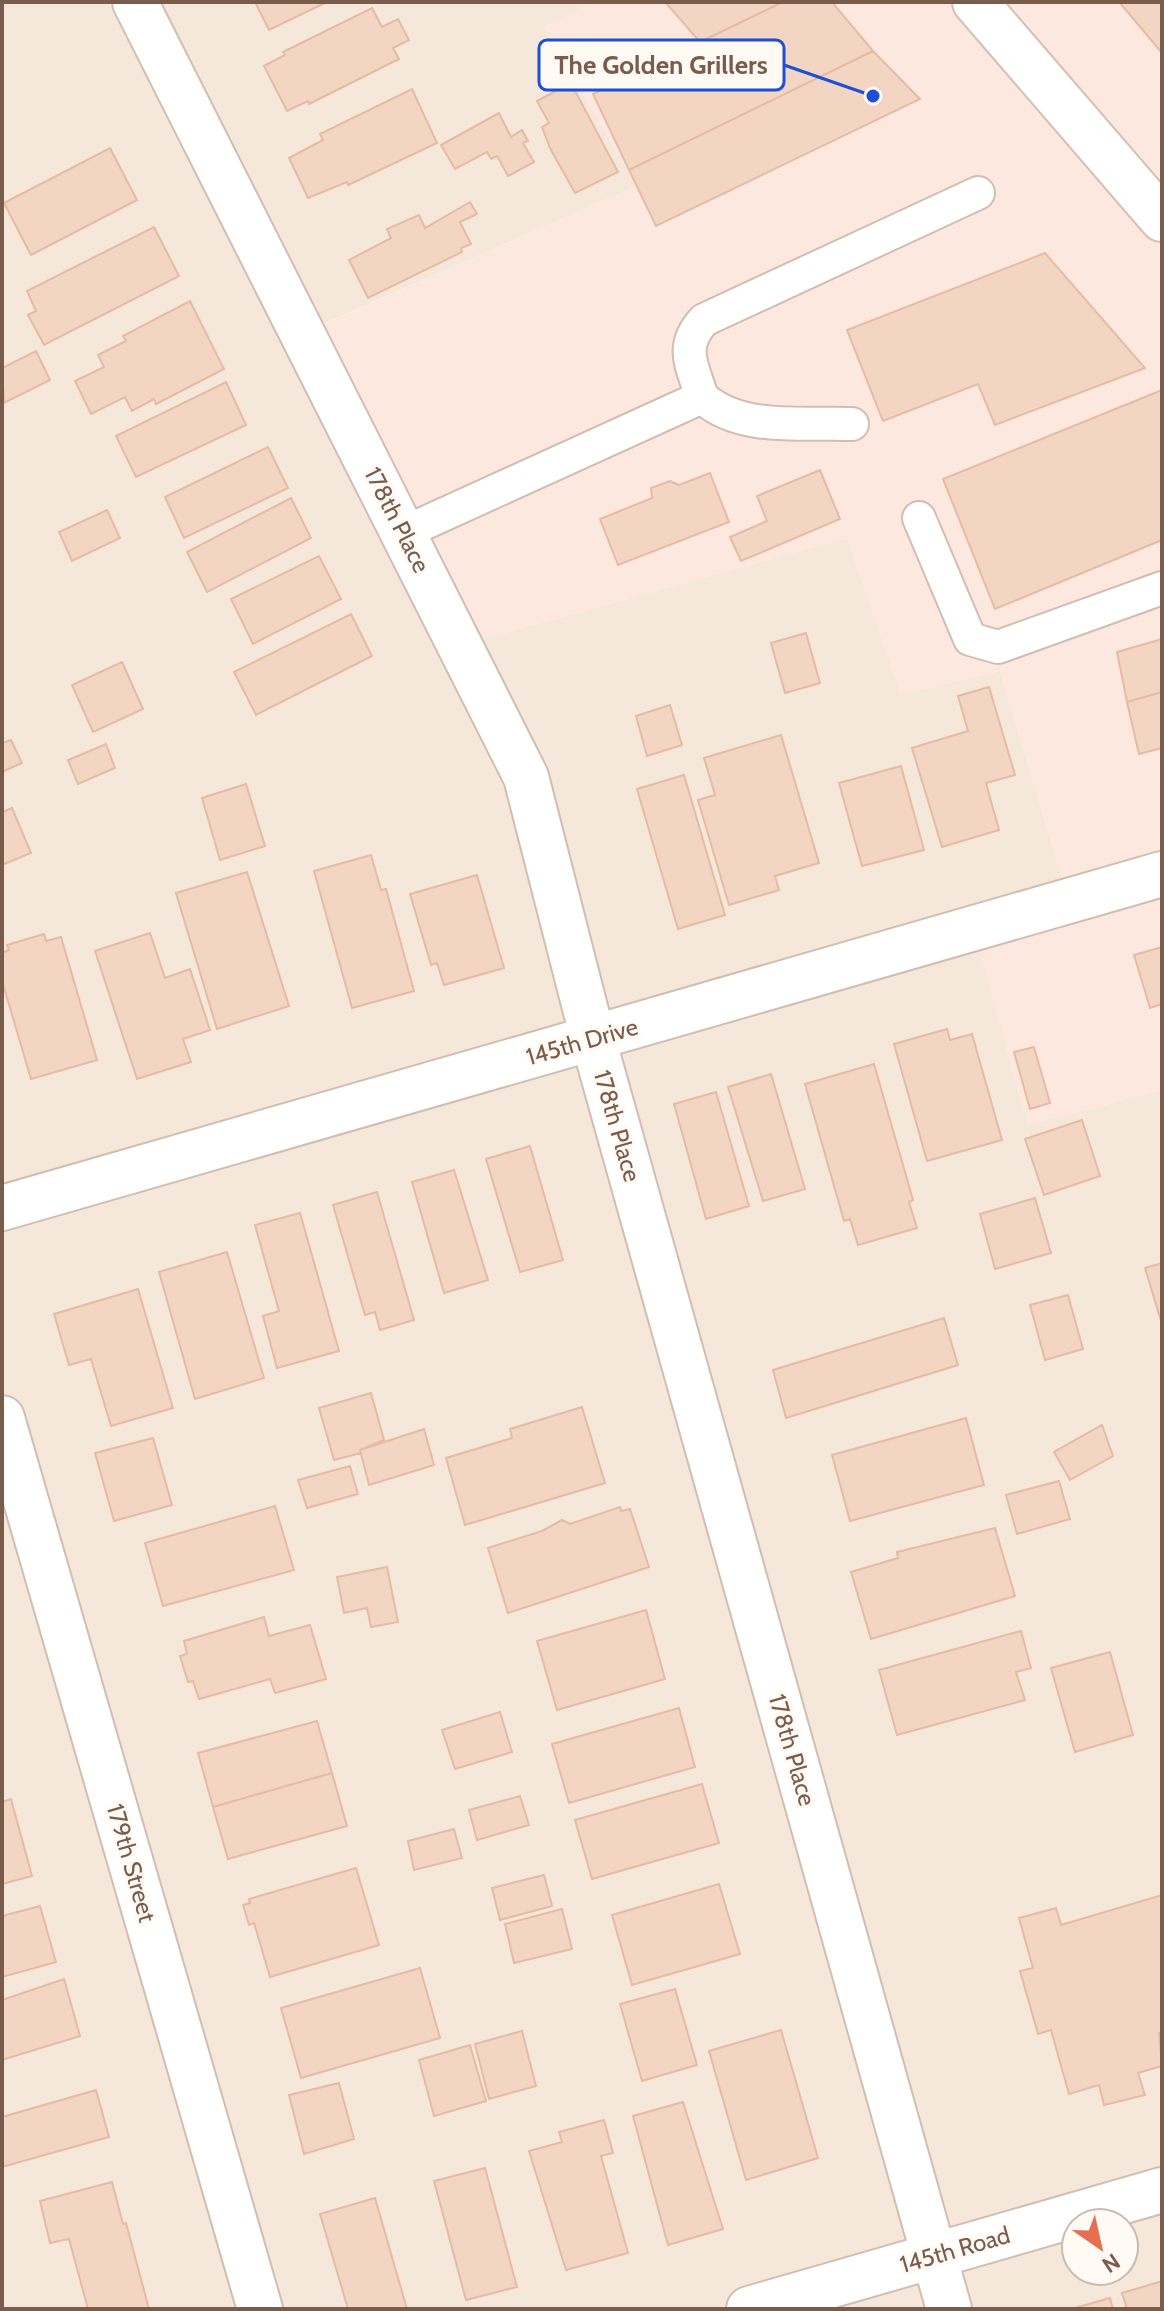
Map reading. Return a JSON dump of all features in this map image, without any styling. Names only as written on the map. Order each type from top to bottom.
[{"type":"street","name":"178th Place","points":[[135,2],[526,777],[593,1039],[949,2309]]},
{"type":"street","points":[[975,2],[1162,219]]},
{"type":"street","name":"145th Drive","points":[[2,1208],[1162,874]]},
{"type":"street","name":"179th Street","points":[[2,1418],[260,2309]]},
{"type":"street","name":"145th Road","points":[[749,2309],[1162,2190]]},
{"type":"lane","points":[[852,424],[737,419],[718,412],[702,397],[687,348],[692,333],[704,320],[978,193]]},
{"type":"lane","points":[[403,533],[702,397]]},
{"type":"lane","points":[[919,518],[970,639],[998,647],[1162,588]]},
{"type":"shaded area","points":[[2,2],[593,2],[545,27],[637,186],[314,328],[472,642],[847,538],[901,694],[1000,671],[1072,911],[1027,1125],[1162,1090],[1162,2309],[2,2309]]},
{"type":"shaded area","points":[[593,2],[1162,2],[1162,1090],[1027,1125],[976,937],[1072,911],[1000,671],[901,695],[847,538],[472,642],[313,329],[637,186],[544,27]]},
{"type":"building","points":[[255,2],[327,2],[269,30]]},
{"type":"building","points":[[665,2],[783,2],[700,42]]},
{"type":"building","points":[[783,2],[832,2],[873,51],[629,170],[593,94]]},
{"type":"building","points":[[1119,2],[1162,2],[1162,53]]},
{"type":"building","points":[[372,8],[382,27],[398,19],[409,40],[393,48],[399,59],[309,104],[308,101],[287,111],[264,66],[285,55],[283,52]]},
{"type":"building","points":[[873,51],[920,99],[656,226],[629,170]]},
{"type":"building","points":[[571,83],[618,172],[575,193],[550,148],[542,127],[549,123],[537,101]]},
{"type":"building","points":[[412,89],[437,143],[348,185],[347,182],[308,198],[289,158],[323,140],[320,134]]},
{"type":"building","points":[[499,113],[511,137],[522,130],[528,141],[523,143],[534,162],[508,176],[497,156],[491,159],[487,152],[455,169],[441,145]]},
{"type":"building","points":[[110,148],[137,200],[31,255],[4,203]]},
{"type":"building","points":[[470,202],[477,214],[460,222],[471,244],[461,248],[462,252],[368,298],[349,260],[391,238],[387,229],[419,215],[425,228]]},
{"type":"building","points":[[154,227],[179,276],[44,345],[28,315],[36,311],[27,291]]},
{"type":"building","points":[[1045,253],[1145,368],[995,425],[978,384],[883,421],[847,330]]},
{"type":"building","points":[[190,301],[224,369],[156,404],[154,399],[132,411],[125,397],[91,414],[75,381],[104,367],[98,355],[126,341],[123,336]]},
{"type":"building","points":[[36,351],[50,380],[4,403],[2,368]]},
{"type":"building","points":[[226,382],[246,425],[136,477],[116,436]]},
{"type":"building","points":[[1162,390],[1162,540],[995,609],[943,479]]},
{"type":"building","points":[[268,447],[288,488],[184,538],[165,497]]},
{"type":"building","points":[[820,470],[840,519],[741,561],[730,537],[767,521],[757,496]]},
{"type":"building","points":[[710,473],[729,522],[618,565],[600,519],[652,498],[651,488],[670,481],[679,485]]},
{"type":"building","points":[[291,498],[311,538],[207,592],[187,552]]},
{"type":"building","points":[[107,510],[120,538],[72,561],[59,532]]},
{"type":"building","points":[[319,556],[341,599],[253,644],[231,599]]},
{"type":"building","points":[[351,614],[372,656],[256,715],[234,672]]},
{"type":"building","points":[[806,633],[820,683],[785,693],[771,643]]},
{"type":"building","points":[[1162,639],[1162,692],[1127,702],[1117,652]]},
{"type":"building","points":[[122,662],[143,709],[93,732],[72,685]]},
{"type":"building","points":[[989,687],[1015,775],[986,783],[999,830],[942,847],[912,748],[968,731],[958,696]]},
{"type":"building","points":[[1162,692],[1162,748],[1139,754],[1127,702]]},
{"type":"building","points":[[670,705],[682,745],[647,756],[636,716]]},
{"type":"building","points":[[781,735],[819,863],[775,876],[779,890],[729,905],[698,800],[715,795],[704,758]]},
{"type":"building","points":[[11,740],[22,763],[2,772],[2,743]]},
{"type":"building","points":[[106,744],[115,768],[78,784],[68,760]]},
{"type":"building","points":[[901,766],[924,850],[862,866],[839,783]]},
{"type":"building","points":[[684,775],[725,915],[678,929],[637,789]]},
{"type":"building","points":[[246,784],[265,846],[220,860],[202,798]]},
{"type":"building","points":[[12,808],[31,853],[2,865],[2,812]]},
{"type":"building","points":[[371,855],[381,890],[386,889],[414,991],[352,1008],[314,871]]},
{"type":"building","points":[[247,872],[289,1006],[217,1029],[176,893]]},
{"type":"building","points":[[477,875],[504,968],[444,985],[437,963],[431,965],[410,894]]},
{"type":"building","points":[[150,933],[165,978],[190,969],[210,1030],[183,1039],[191,1062],[137,1079],[95,951]]},
{"type":"building","points":[[44,934],[46,941],[61,937],[97,1060],[31,1079],[2,981],[2,953],[9,950],[7,945]]},
{"type":"building","points":[[1162,947],[1162,1004],[1150,1008],[1134,955]]},
{"type":"building","points":[[947,1029],[950,1040],[972,1034],[1002,1140],[927,1161],[894,1044]]},
{"type":"building","points":[[1034,1047],[1050,1103],[1030,1109],[1014,1052]]},
{"type":"building","points":[[874,1064],[913,1200],[909,1202],[917,1228],[858,1245],[850,1219],[844,1221],[805,1084]]},
{"type":"building","points":[[771,1074],[805,1189],[763,1201],[728,1087]]},
{"type":"building","points":[[716,1092],[749,1206],[706,1219],[674,1104]]},
{"type":"building","points":[[1082,1120],[1100,1176],[1044,1195],[1025,1139]]},
{"type":"building","points":[[530,1146],[563,1260],[520,1272],[486,1159]]},
{"type":"building","points":[[454,1170],[488,1280],[444,1293],[412,1182]]},
{"type":"building","points":[[377,1192],[414,1320],[380,1330],[375,1312],[365,1315],[333,1205]]},
{"type":"building","points":[[1035,1198],[1051,1253],[995,1269],[980,1214]]},
{"type":"building","points":[[300,1213],[339,1351],[277,1368],[263,1316],[279,1311],[255,1225]]},
{"type":"building","points":[[227,1252],[264,1378],[195,1399],[159,1272]]},
{"type":"building","points":[[1162,1263],[1162,1324],[1145,1268]]},
{"type":"building","points":[[138,1289],[173,1408],[111,1426],[91,1359],[69,1365],[54,1314]]},
{"type":"building","points":[[1068,1295],[1083,1349],[1045,1360],[1030,1305]]},
{"type":"building","points":[[944,1318],[958,1365],[786,1418],[773,1370]]},
{"type":"building","points":[[371,1393],[384,1440],[360,1450],[361,1453],[334,1460],[319,1408]]},
{"type":"building","points":[[582,1407],[605,1483],[465,1525],[446,1458],[512,1438],[510,1429]]},
{"type":"building","points":[[966,1418],[984,1485],[850,1521],[832,1455]]},
{"type":"building","points":[[1102,1425],[1113,1456],[1070,1480],[1054,1452]]},
{"type":"building","points":[[424,1429],[434,1465],[369,1485],[360,1450]]},
{"type":"building","points":[[153,1438],[172,1505],[114,1521],[95,1453]]},
{"type":"building","points":[[350,1466],[358,1494],[307,1508],[298,1480]]},
{"type":"building","points":[[1059,1481],[1070,1519],[1017,1534],[1006,1495]]},
{"type":"building","points":[[275,1506],[294,1570],[163,1606],[145,1543]]},
{"type":"building","points":[[620,1507],[621,1511],[630,1509],[649,1567],[508,1613],[488,1548],[542,1531],[562,1520],[570,1524]]},
{"type":"building","points":[[995,1528],[1015,1596],[871,1639],[851,1572],[898,1558],[897,1552]]},
{"type":"building","points":[[387,1567],[398,1622],[371,1627],[367,1608],[344,1613],[337,1577]]},
{"type":"building","points":[[646,1610],[665,1679],[557,1710],[537,1641]]},
{"type":"building","points":[[264,1617],[269,1636],[310,1625],[326,1679],[275,1693],[270,1679],[199,1699],[193,1681],[188,1682],[180,1656],[187,1654],[184,1641]]},
{"type":"building","points":[[1021,1631],[1031,1668],[1016,1672],[1025,1700],[897,1735],[879,1670]]},
{"type":"building","points":[[1110,1652],[1133,1735],[1075,1752],[1051,1668]]},
{"type":"building","points":[[679,1708],[695,1767],[569,1803],[552,1744]]},
{"type":"building","points":[[500,1712],[512,1752],[455,1769],[442,1730]]},
{"type":"building","points":[[317,1721],[332,1773],[213,1807],[198,1753]]},
{"type":"building","points":[[332,1773],[347,1826],[228,1859],[213,1807]]},
{"type":"building","points":[[702,1784],[719,1843],[592,1879],[575,1820]]},
{"type":"building","points":[[520,1796],[529,1825],[477,1840],[469,1810]]},
{"type":"building","points":[[11,1799],[32,1876],[2,1884],[2,1802]]},
{"type":"building","points":[[454,1829],[462,1858],[414,1870],[408,1841]]},
{"type":"building","points":[[356,1868],[379,1945],[270,1977],[254,1923],[249,1925],[243,1905],[250,1903],[249,1899]]},
{"type":"building","points":[[544,1875],[552,1906],[500,1920],[492,1888]]},
{"type":"building","points":[[719,1884],[740,1954],[632,1985],[612,1915]]},
{"type":"building","points":[[1162,1895],[1162,2032],[1159,2033],[1162,2066],[1138,2073],[1145,2095],[1104,2105],[1099,2085],[1069,2094],[1051,2030],[1038,2034],[1020,1971],[1033,1968],[1019,1918],[1056,1908],[1061,1925]]},
{"type":"building","points":[[40,1906],[56,1962],[2,1977],[2,1916]]},
{"type":"building","points":[[562,1909],[572,1949],[514,1963],[505,1924]]},
{"type":"building","points":[[420,1968],[440,2038],[301,2078],[281,2008]]},
{"type":"building","points":[[64,1979],[80,2036],[2,2060],[2,2000]]},
{"type":"building","points":[[675,1989],[697,2065],[642,2081],[620,2004]]},
{"type":"building","points":[[781,2030],[818,2158],[746,2180],[709,2051]]},
{"type":"building","points":[[522,2031],[536,2086],[489,2099],[475,2044]]},
{"type":"building","points":[[470,2045],[486,2101],[434,2116],[419,2060]]},
{"type":"building","points":[[339,2083],[354,2139],[304,2154],[289,2095]]},
{"type":"building","points":[[96,2090],[109,2137],[2,2167],[2,2117]]},
{"type":"building","points":[[683,2102],[723,2229],[668,2245],[633,2116]]},
{"type":"building","points":[[604,2120],[613,2153],[601,2156],[628,2253],[566,2270],[529,2151],[562,2142],[559,2132]]},
{"type":"building","points":[[485,2168],[517,2287],[466,2300],[434,2181]]},
{"type":"building","points":[[112,2182],[149,2309],[88,2309],[69,2239],[50,2243],[40,2201]]},
{"type":"building","points":[[375,2198],[407,2309],[348,2309],[320,2214]]},
{"type":"building","points":[[1162,2281],[1162,2309],[1127,2309],[1122,2293]]},
{"type":"building","points":[[1110,2298],[1113,2309],[1071,2309]]},
{"type":"place","name":"The Golden Grillers","points":[[873,96]]}]
